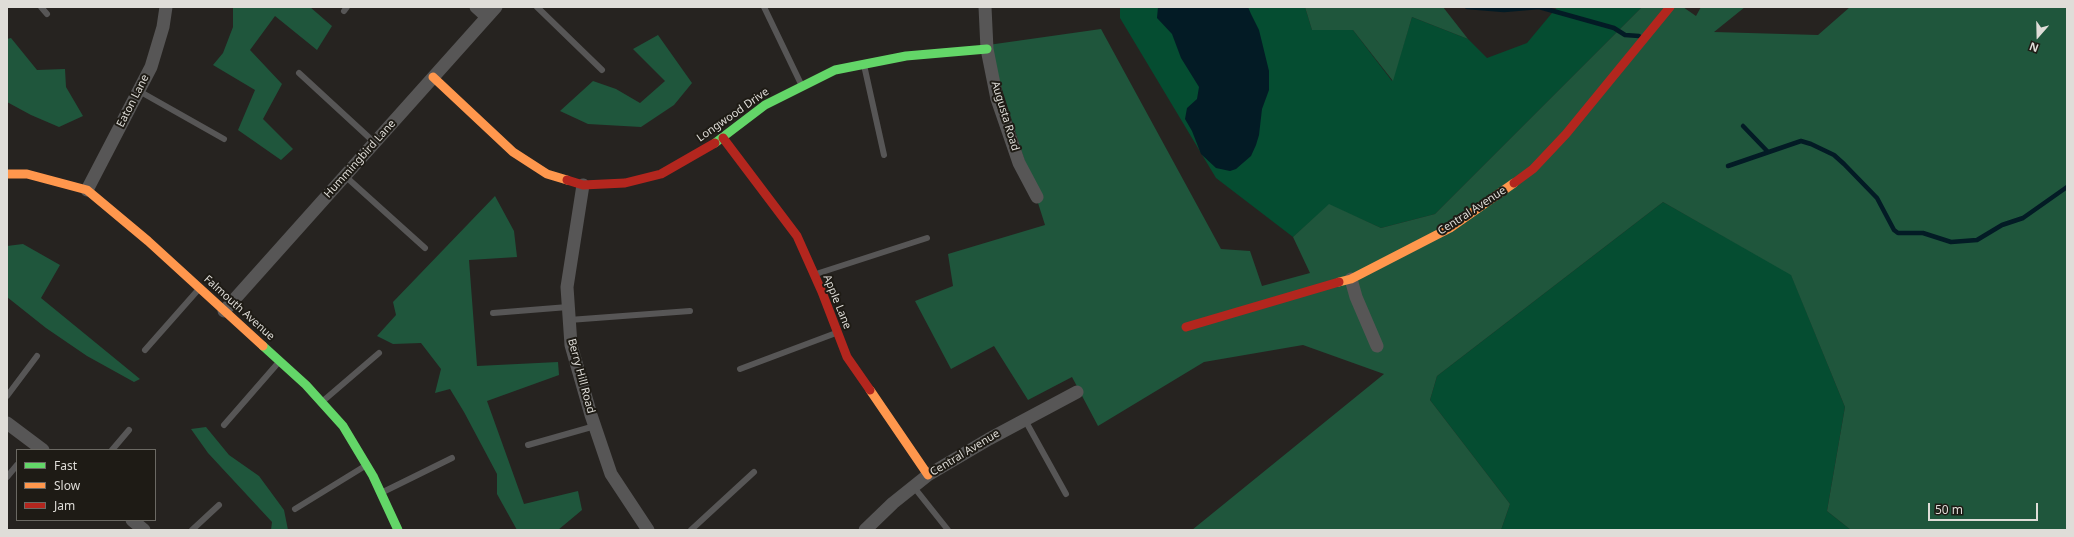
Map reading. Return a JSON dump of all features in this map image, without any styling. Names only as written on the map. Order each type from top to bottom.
[{"type":"street","name":"Eaton Lane","points":[[87,190],[151,67],[163,26],[166,7]]},
{"type":"street","points":[[476,7],[487,17]]},
{"type":"street","name":"Hummingbird Lane","points":[[224,311],[496,7]]},
{"type":"street","name":"Augusta Road","points":[[985,7],[987,49],[997,99],[1019,162],[1037,197]]},
{"type":"street","name":"Central Avenue","points":[[1186,327],[1351,279],[1450,228],[1485,205],[1533,169],[1566,134],[1670,7]]},
{"type":"street","name":"Longwood Drive","points":[[433,77],[513,152],[547,174],[583,185],[625,183],[661,174],[723,138],[766,105],[802,85],[835,70],[864,63],[906,56],[987,49]]},
{"type":"street","name":"Apple Lane","points":[[723,138],[773,202],[797,236],[847,357],[928,475]]},
{"type":"street","name":"Falmouth Avenue","points":[[7,174],[26,174],[87,190],[148,241],[200,288],[322,402],[343,426],[382,493],[398,530]]},
{"type":"street","name":"Berry Hill Road","points":[[583,185],[566,286],[571,345],[595,426],[612,474],[647,530]]},
{"type":"street","points":[[1351,279],[1356,297],[1377,346]]},
{"type":"street","name":"Central Avenue","points":[[864,530],[913,486],[928,475],[1025,419],[1077,392]]},
{"type":"street","points":[[7,423],[36,448]]},
{"type":"street","points":[[133,521],[144,530]]},
{"type":"lane","points":[[41,7],[47,14]]},
{"type":"lane","points":[[537,7],[602,70]]},
{"type":"lane","points":[[764,7],[802,85]]},
{"type":"lane","points":[[864,63],[884,155]]},
{"type":"lane","points":[[298,73],[375,143]]},
{"type":"lane","points":[[138,91],[224,139]]},
{"type":"lane","points":[[345,176],[425,248]]},
{"type":"lane","points":[[814,275],[927,238]]},
{"type":"lane","points":[[145,350],[200,288]]},
{"type":"lane","points":[[493,313],[690,311]]},
{"type":"lane","points":[[740,369],[837,333]]},
{"type":"lane","points":[[322,402],[379,354]]},
{"type":"lane","points":[[7,396],[37,356]]},
{"type":"lane","points":[[224,425],[280,362]]},
{"type":"lane","points":[[1025,419],[1066,494]]},
{"type":"lane","points":[[528,445],[595,426]]},
{"type":"lane","points":[[113,449],[129,430]]},
{"type":"lane","points":[[382,493],[452,458]]},
{"type":"lane","points":[[295,509],[366,465]]},
{"type":"lane","points":[[7,477],[16,466]]},
{"type":"lane","points":[[691,530],[754,472]]},
{"type":"lane","points":[[913,486],[948,530]]},
{"type":"lane","points":[[192,530],[219,505]]},
{"type":"green space","points":[[233,7],[310,7],[332,26],[317,50],[275,16],[250,50],[282,84],[263,119],[293,149],[281,160],[238,130],[255,90],[213,65],[223,53],[233,27]]},
{"type":"green space","points":[[1120,7],[1305,7],[1312,30],[1353,30],[1392,81],[1412,17],[1468,39],[1487,58],[1527,43],[1557,7],[1642,7],[1435,214],[1381,228],[1329,205],[1293,237],[1216,178],[1120,18]]},
{"type":"green space","points":[[1305,7],[1443,7],[1468,39],[1412,17],[1393,81],[1353,30],[1312,30]]},
{"type":"green space","points":[[1642,7],[1683,7],[1696,16],[1701,7],[1745,7],[1714,32],[1818,35],[1850,7],[2067,7],[2067,530],[1851,530],[1827,511],[1845,407],[1791,275],[1663,202],[1437,376],[1430,400],[1510,504],[1501,530],[1192,530],[1384,374],[1303,345],[1204,362],[1098,426],[1072,377],[1028,400],[994,346],[951,369],[915,301],[953,286],[948,254],[1045,225],[988,45],[1101,29],[1221,249],[1250,251],[1262,286],[1310,273],[1293,237],[1329,204],[1381,228],[1435,214]]},
{"type":"green space","points":[[658,35],[692,83],[674,105],[641,127],[588,124],[560,111],[593,81],[616,89],[640,103],[665,81],[633,49]]},
{"type":"green space","points":[[11,38],[37,70],[65,69],[66,87],[83,116],[59,127],[31,115],[7,102],[7,39]]},
{"type":"green space","points":[[495,196],[514,231],[517,257],[469,260],[477,366],[558,362],[559,375],[487,401],[524,504],[578,491],[582,510],[558,530],[517,530],[497,494],[497,474],[464,412],[450,389],[435,393],[441,369],[421,343],[393,344],[377,336],[396,315],[393,302]]},
{"type":"green space","points":[[1663,202],[1791,274],[1845,407],[1827,511],[1851,530],[1501,530],[1510,504],[1430,400],[1437,376]]},
{"type":"green space","points":[[23,244],[60,265],[41,298],[140,379],[134,382],[87,356],[46,328],[7,297],[7,246]]},
{"type":"green space","points":[[206,427],[229,455],[259,476],[284,510],[288,530],[271,530],[272,522],[208,453],[191,429]]},
{"type":"water","points":[[1158,7],[1248,7],[1259,30],[1269,71],[1269,90],[1262,109],[1259,135],[1256,145],[1251,156],[1236,169],[1230,171],[1216,168],[1201,154],[1192,131],[1185,119],[1187,108],[1197,99],[1199,87],[1181,58],[1172,34],[1157,18]]},
{"type":"waterway","points":[[1467,7],[1504,10],[1539,7],[1614,28],[1625,35],[1639,36]]},
{"type":"waterway","points":[[1743,126],[1768,152]]},
{"type":"waterway","points":[[1728,166],[1801,141],[1811,144],[1834,155],[1844,164],[1877,198],[1894,230],[1898,233],[1923,233],[1951,242],[1977,240],[2002,225],[2023,218],[2067,187]]},
{"type":"traffic: fast","points":[[715,143],[765,105],[835,70],[906,56],[987,49]]},
{"type":"traffic: fast","points":[[263,346],[306,385],[343,426],[373,476],[398,530]]},
{"type":"traffic: slow","points":[[433,77],[513,152],[547,174],[567,180]]},
{"type":"traffic: slow","points":[[7,174],[27,174],[87,190],[148,241],[263,346]]},
{"type":"traffic: slow","points":[[1339,282],[1351,279],[1450,228],[1514,183]]},
{"type":"traffic: slow","points":[[870,390],[928,475]]},
{"type":"traffic: jam","points":[[1514,183],[1533,169],[1566,134],[1670,7]]},
{"type":"traffic: jam","points":[[723,138],[797,236],[822,292],[847,357],[870,390]]},
{"type":"traffic: jam","points":[[567,180],[583,185],[625,183],[661,174],[715,143]]},
{"type":"traffic: jam","points":[[1186,327],[1339,282]]}]
